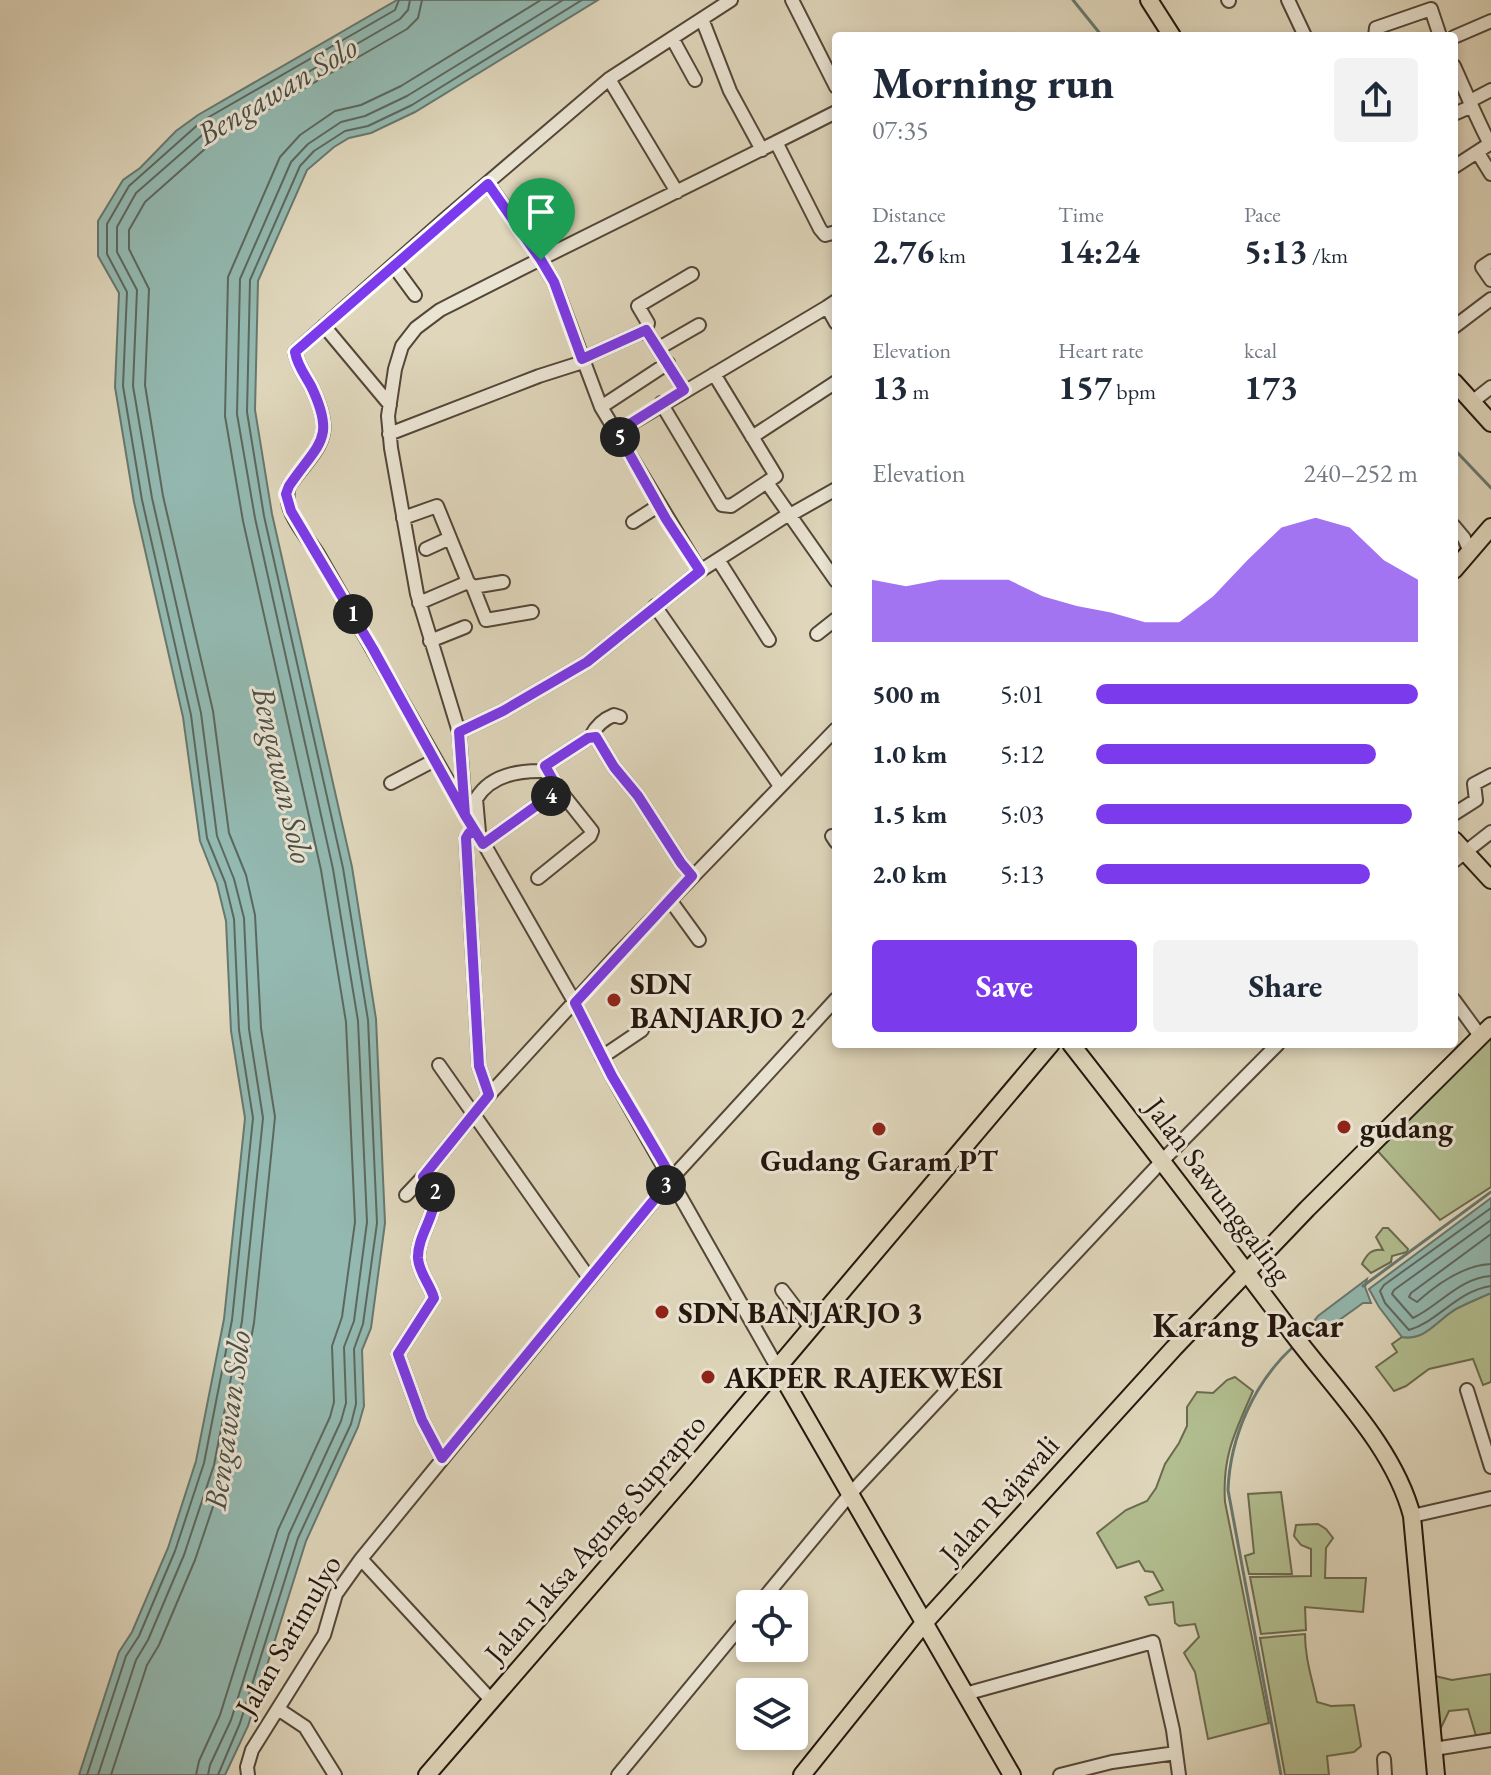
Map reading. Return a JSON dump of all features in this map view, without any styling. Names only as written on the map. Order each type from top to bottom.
[{"type":"main road","points":[[1149,0],[1169,32]]},
{"type":"main road","points":[[1458,386],[1491,423]]},
{"type":"main road","points":[[1458,566],[1489,535]]},
{"type":"main road","points":[[1458,852],[1491,880]]},
{"type":"main road","name":"Jalan Rajawali","points":[[802,1775],[924,1623],[1247,1270],[1486,1031]]},
{"type":"main road","name":"Jalan Jaksa Agung Suprapto","points":[[434,1773],[1048,1048]]},
{"type":"main road","name":"Jalan Sawunggaling","points":[[1074,1048],[1247,1270],[1384,1455],[1402,1487],[1412,1516],[1436,1775]]},
{"type":"main road","points":[[777,1367],[1012,1775]]},
{"type":"street","points":[[731,0],[609,79],[295,352],[318,404],[325,429],[323,440],[286,494],[291,511],[575,1003],[602,1057],[777,1367]]},
{"type":"street","points":[[792,0],[832,79]]},
{"type":"street","points":[[1288,0],[1303,32]]},
{"type":"street","points":[[1376,32],[1376,28],[1429,4],[1439,32]]},
{"type":"street","points":[[702,19],[730,91],[762,150]]},
{"type":"street","points":[[1458,35],[1491,21]]},
{"type":"street","points":[[672,38],[695,80]]},
{"type":"street","points":[[1458,76],[1490,143],[1458,165]]},
{"type":"street","points":[[609,79],[677,192]]},
{"type":"street","points":[[1458,112],[1491,90]]},
{"type":"street","points":[[465,815],[459,732],[419,603],[389,434],[395,369],[402,346],[416,328],[440,310],[832,114]]},
{"type":"street","points":[[776,142],[820,229],[825,235],[832,233]]},
{"type":"street","points":[[1478,153],[1491,174]]},
{"type":"street","points":[[488,184],[554,282],[601,407],[700,571]]},
{"type":"street","points":[[1491,261],[1482,267],[1491,280]]},
{"type":"street","points":[[393,265],[415,295]]},
{"type":"street","points":[[389,434],[582,360],[646,330],[648,323],[638,306],[692,274]]},
{"type":"street","points":[[1458,324],[1491,299]]},
{"type":"street","points":[[617,432],[831,304]]},
{"type":"street","points":[[659,348],[699,325]]},
{"type":"street","points":[[324,326],[390,405]]},
{"type":"street","points":[[646,330],[684,390]]},
{"type":"street","points":[[601,407],[668,363]]},
{"type":"street","points":[[661,403],[722,505],[731,506],[768,484],[775,478],[775,473],[714,374]]},
{"type":"street","points":[[752,437],[832,385]]},
{"type":"street","points":[[1472,402],[1491,387]]},
{"type":"street","points":[[768,484],[832,566]]},
{"type":"street","points":[[459,732],[503,711],[587,662],[700,571],[832,491]]},
{"type":"street","points":[[403,518],[437,506],[486,620],[532,612]]},
{"type":"street","points":[[633,522],[658,506]]},
{"type":"street","points":[[1458,531],[1470,552]]},
{"type":"street","points":[[426,549],[450,538]]},
{"type":"street","points":[[719,561],[769,640]]},
{"type":"street","points":[[419,603],[470,585],[503,582]]},
{"type":"street","points":[[655,606],[780,786]]},
{"type":"street","points":[[817,634],[832,622]]},
{"type":"street","points":[[430,641],[465,627]]},
{"type":"street","points":[[538,878],[590,836],[592,831],[557,787],[545,766],[591,736],[598,725],[610,717],[620,717]]},
{"type":"street","points":[[406,1195],[489,1095],[692,876],[832,735]]},
{"type":"street","points":[[591,736],[596,737],[692,876]]},
{"type":"street","points":[[391,783],[435,760]]},
{"type":"street","points":[[480,839],[476,807],[479,794],[502,776],[546,771]]},
{"type":"street","points":[[1458,811],[1476,800],[1474,784],[1491,775]]},
{"type":"street","points":[[480,839],[549,798],[557,787]]},
{"type":"street","points":[[1458,850],[1491,832]]},
{"type":"street","points":[[480,839],[469,833],[466,838],[468,898],[479,1066],[489,1095]]},
{"type":"street","points":[[670,900],[699,940]]},
{"type":"street","name":"Jalan Sarimulyo","points":[[248,1775],[252,1750],[324,1635],[340,1586],[672,1178],[832,1003]]},
{"type":"street","points":[[1458,1004],[1486,1031]]},
{"type":"street","points":[[602,1057],[642,1030]]},
{"type":"street","points":[[771,1590],[851,1493],[1162,1161],[1274,1048]]},
{"type":"street","points":[[439,1065],[589,1278]]},
{"type":"street","points":[[423,1177],[432,1184],[437,1201],[421,1238],[418,1263],[434,1298],[398,1354],[422,1420],[442,1458]]},
{"type":"street","points":[[782,1290],[811,1328]]},
{"type":"street","points":[[1467,1390],[1485,1426],[1491,1467]]},
{"type":"street","points":[[1412,1516],[1491,1498]]},
{"type":"street","points":[[361,1559],[492,1701]]},
{"type":"street","points":[[618,1775],[736,1632]]},
{"type":"street","points":[[965,1694],[1150,1641],[1156,1649],[1161,1672],[1179,1775]]},
{"type":"street","points":[[278,1709],[305,1727],[335,1775]]},
{"type":"street","points":[[1434,1749],[1491,1740]]},
{"type":"street","points":[[1060,1775],[1112,1762],[1176,1753]]},
{"type":"street","points":[[1384,1759],[1385,1775]]},
{"type":"green space","points":[[1491,1033],[1491,1187],[1440,1220],[1375,1148]]},
{"type":"green space","points":[[1383,1228],[1388,1228],[1408,1249],[1392,1256],[1391,1262],[1371,1273],[1362,1264],[1370,1252],[1383,1250],[1376,1237]]},
{"type":"green space","points":[[1491,1293],[1491,1382],[1483,1385],[1473,1359],[1429,1369],[1394,1391],[1376,1367],[1397,1352],[1392,1344],[1402,1337],[1425,1333],[1456,1309]]},
{"type":"green space","points":[[1235,1377],[1253,1391],[1228,1457],[1225,1502],[1269,1723],[1208,1739],[1195,1672],[1184,1653],[1199,1637],[1195,1624],[1179,1626],[1175,1623],[1173,1602],[1149,1605],[1145,1597],[1163,1590],[1153,1572],[1145,1571],[1139,1561],[1117,1568],[1097,1533],[1126,1510],[1147,1501],[1187,1426],[1187,1407],[1197,1392],[1213,1393]]},
{"type":"green space","points":[[1281,1492],[1292,1574],[1249,1574],[1245,1556],[1254,1553],[1248,1494]]},
{"type":"green space","points":[[1318,1524],[1333,1538],[1326,1548],[1325,1578],[1366,1578],[1363,1612],[1305,1607],[1306,1630],[1261,1634],[1250,1577],[1311,1576],[1311,1549],[1301,1545],[1294,1536],[1296,1525]]},
{"type":"green space","points":[[1305,1634],[1307,1660],[1317,1702],[1331,1706],[1354,1705],[1361,1746],[1354,1752],[1327,1756],[1329,1775],[1285,1775],[1260,1638]]},
{"type":"green space","points":[[1491,1674],[1491,1747],[1462,1747],[1462,1738],[1476,1736],[1468,1709],[1449,1711],[1437,1736],[1435,1676],[1452,1680]]},
{"type":"water","name":"Bengawan Solo","points":[[397,0],[598,0],[415,112],[334,147],[307,170],[258,281],[255,410],[272,514],[352,867],[376,1019],[385,1223],[371,1328],[362,1350],[364,1406],[358,1427],[306,1541],[248,1726],[225,1775],[79,1775],[119,1652],[132,1632],[168,1548],[196,1461],[224,1319],[245,1118],[231,1031],[226,921],[217,884],[200,841],[183,717],[134,502],[115,387],[119,293],[98,256],[98,221],[123,180],[140,168],[176,131],[198,115]]},
{"type":"water","points":[[1491,1198],[1491,1293],[1456,1309],[1425,1333],[1402,1337],[1369,1289]]},
{"type":"water","points":[[1367,1279],[1365,1287],[1371,1303],[1363,1303],[1317,1336],[1309,1337],[1305,1332],[1318,1316]]},
{"type":"waterway","points":[[1073,0],[1099,32]]},
{"type":"waterway","points":[[1458,453],[1491,488]]},
{"type":"waterway","points":[[1363,1286],[1491,1192]]},
{"type":"waterway","points":[[1281,1775],[1228,1490],[1234,1450],[1247,1412],[1267,1376],[1294,1346]]},
{"type":"place","name":"SDN BANJARJO 2","points":[[614,1000]]},
{"type":"place","name":"gudang","points":[[1344,1127]]},
{"type":"place","name":"Gudang Garam PT","points":[[879,1129]]},
{"type":"place","name":"SDN BANJARJO 3","points":[[662,1312]]},
{"type":"place","name":"AKPER RAJEKWESI","points":[[708,1377]]},
{"type":"district","name":"Karang Pacar","points":[[1248,1325]]},
{"type":"route","points":[[541,260],[488,184],[295,352],[318,404],[325,429],[323,440],[289,486],[286,494],[291,511],[373,649],[465,815],[476,833],[469,833],[466,838],[468,898],[479,1066],[489,1095],[423,1177],[432,1184],[437,1201],[425,1224],[418,1263],[434,1298],[398,1354],[422,1420],[442,1458],[672,1178],[612,1076],[575,1003],[692,876],[596,737],[591,736],[550,761],[545,766],[557,787],[556,791],[483,844],[465,815],[459,732],[503,711],[587,662],[700,571],[666,519],[617,432],[684,390],[646,330],[582,359],[554,282],[541,260]]}]
